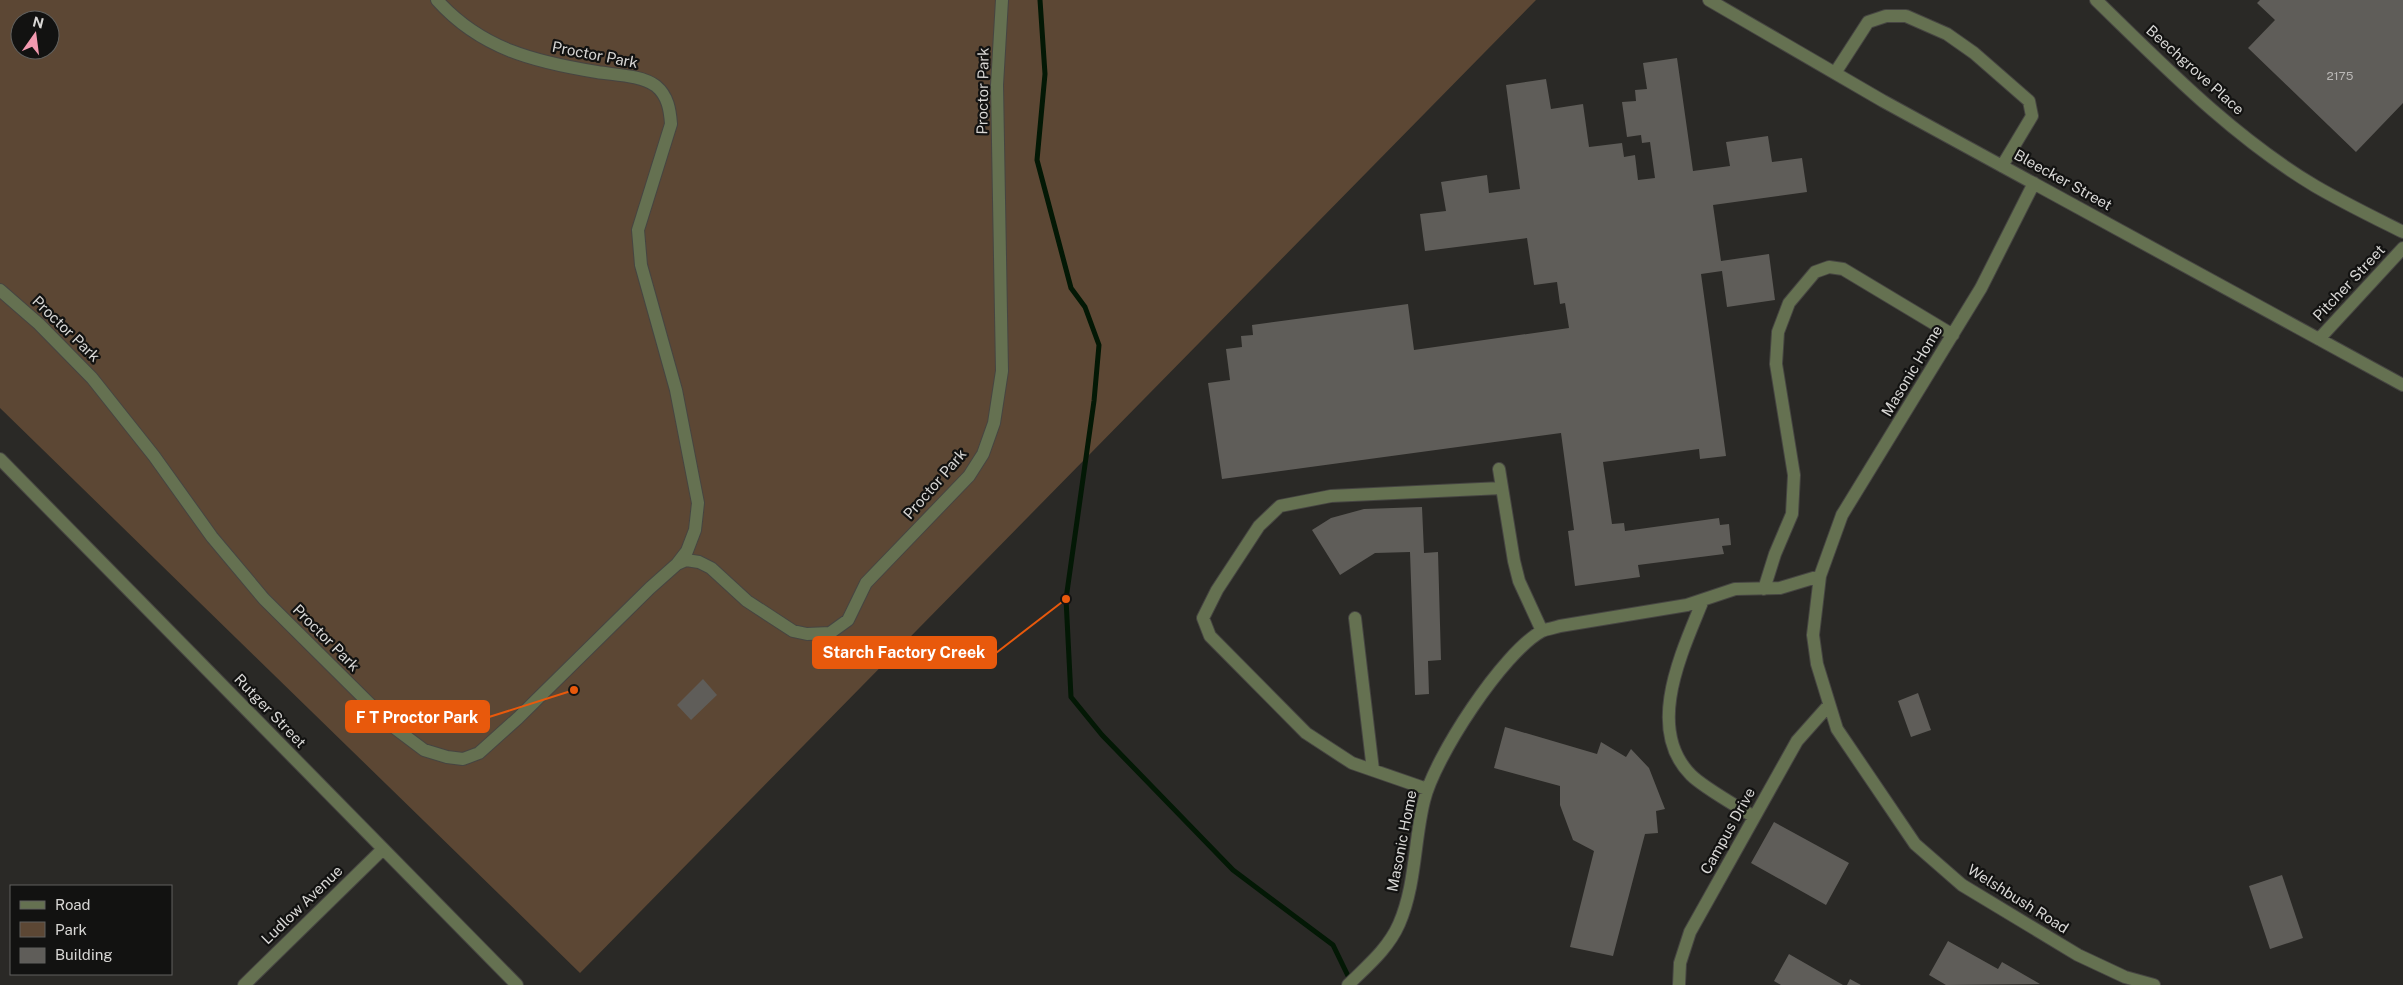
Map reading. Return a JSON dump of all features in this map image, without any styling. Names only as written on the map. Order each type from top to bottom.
[{"type":"street","name":"Proctor Park","points":[[0,290],[39,324],[92,378],[154,456],[212,537],[264,599],[392,726],[424,750],[447,758],[463,759],[479,753],[677,564],[686,552],[695,530],[698,503],[676,390],[641,265],[638,230],[671,124],[670,110],[664,94],[655,85],[635,78],[556,65],[503,49],[476,34],[450,15],[437,0]]},
{"type":"street","name":"Proctor Park","points":[[677,564],[686,560],[699,562],[711,568],[747,601],[793,630],[807,634],[830,633],[848,620],[866,583],[969,476],[983,454],[994,423],[1002,370],[997,95],[1002,0]]},
{"type":"street","name":"Bleecker Street","points":[[1709,0],[2002,166],[2403,385]]},
{"type":"street","name":"Beechgrove Place","points":[[2096,0],[2216,114],[2275,159],[2314,186],[2355,209],[2403,232]]},
{"type":"street","points":[[1835,73],[1868,22],[1886,16],[1906,16],[1947,34],[1974,53],[2029,101],[2032,116],[2002,166]]},
{"type":"street","name":"Masonic Home","points":[[1828,704],[1817,664],[1814,635],[1820,576],[1842,515],[1981,288],[2034,183]]},
{"type":"street","name":"Pitcher Street","points":[[2320,339],[2403,248]]},
{"type":"street","points":[[1764,588],[1775,554],[1792,514],[1794,475],[1776,364],[1778,332],[1789,303],[1815,272],[1829,266],[1843,269],[1953,335]]},
{"type":"street","name":"Rutger Street","points":[[0,459],[517,985]]},
{"type":"street","points":[[1499,469],[1519,581],[1542,631]]},
{"type":"street","points":[[1428,789],[1352,763],[1306,733],[1210,636],[1203,618],[1217,590],[1259,526],[1280,506],[1331,496],[1502,488]]},
{"type":"street","name":"Masonic Home","points":[[1348,985],[1386,947],[1399,924],[1408,898],[1424,801],[1430,779],[1472,707],[1516,652],[1542,631],[1688,605],[1735,589],[1780,588],[1820,576]]},
{"type":"street","points":[[1703,600],[1688,639],[1669,702],[1668,720],[1675,753],[1691,775],[1754,817]]},
{"type":"street","points":[[1355,618],[1373,770]]},
{"type":"street","name":"Campus Drive","points":[[1679,985],[1680,963],[1690,932],[1797,742],[1828,704]]},
{"type":"street","name":"Welshbush Road","points":[[1828,704],[1837,729],[1914,844],[1962,885],[2114,979],[2154,985]]},
{"type":"street","name":"Ludlow Avenue","points":[[244,985],[383,849]]},
{"type":"green space","points":[[0,0],[1536,0],[580,973],[0,408]]},
{"type":"building","points":[[2260,0],[2403,0],[2403,103],[2356,152],[2248,48],[2275,20],[2257,3]]},
{"type":"building","points":[[1677,58],[1693,171],[1730,166],[1726,142],[1768,136],[1772,162],[1802,158],[1807,192],[1713,205],[1721,261],[1769,254],[1775,300],[1727,307],[1722,271],[1701,274],[1726,456],[1700,459],[1699,449],[1603,462],[1612,524],[1624,523],[1625,531],[1719,518],[1720,525],[1729,524],[1731,545],[1722,546],[1724,554],[1638,565],[1640,577],[1575,586],[1568,531],[1574,530],[1561,433],[1222,479],[1208,383],[1230,380],[1226,349],[1242,347],[1241,336],[1253,335],[1252,325],[1408,304],[1414,350],[1569,328],[1565,303],[1560,304],[1557,282],[1534,285],[1527,238],[1425,251],[1420,214],[1446,211],[1441,182],[1487,175],[1489,193],[1520,189],[1506,85],[1546,79],[1551,109],[1583,104],[1589,147],[1622,143],[1624,157],[1635,155],[1638,180],[1655,178],[1650,142],[1642,143],[1641,135],[1627,137],[1622,102],[1636,101],[1635,90],[1647,89],[1643,63]]},
{"type":"building","points":[[1422,507],[1424,553],[1438,552],[1441,660],[1428,661],[1429,694],[1415,695],[1410,552],[1375,553],[1340,575],[1312,530],[1331,518],[1364,509]]},
{"type":"building","points":[[703,679],[717,695],[691,720],[677,705]]},
{"type":"building","points":[[1918,693],[1931,730],[1911,737],[1898,701]]},
{"type":"building","points":[[1505,727],[1597,754],[1601,742],[1626,757],[1631,749],[1649,768],[1665,809],[1656,811],[1658,833],[1645,834],[1613,956],[1570,947],[1594,851],[1573,840],[1560,805],[1560,786],[1494,768]]},
{"type":"building","points":[[1774,822],[1849,863],[1826,905],[1751,863]]},
{"type":"building","points":[[2282,875],[2303,938],[2270,949],[2249,886]]},
{"type":"building","points":[[1948,941],[1998,969],[2002,962],[2040,984],[1946,985],[1929,975]]},
{"type":"building","points":[[1789,954],[1843,985],[1781,985],[1774,981]]},
{"type":"building","points":[[1850,979],[1861,985],[1847,985]]},
{"type":"waterway","points":[[1040,0],[1045,74],[1037,160],[1071,288],[1085,307],[1099,345],[1094,401],[1066,599],[1071,697],[1102,735],[1233,870],[1333,945],[1351,982]]},
{"type":"place","name":"Starch Factory Creek","points":[[1066,599]]},
{"type":"place","name":"F T Proctor Park","points":[[574,690]]}]
